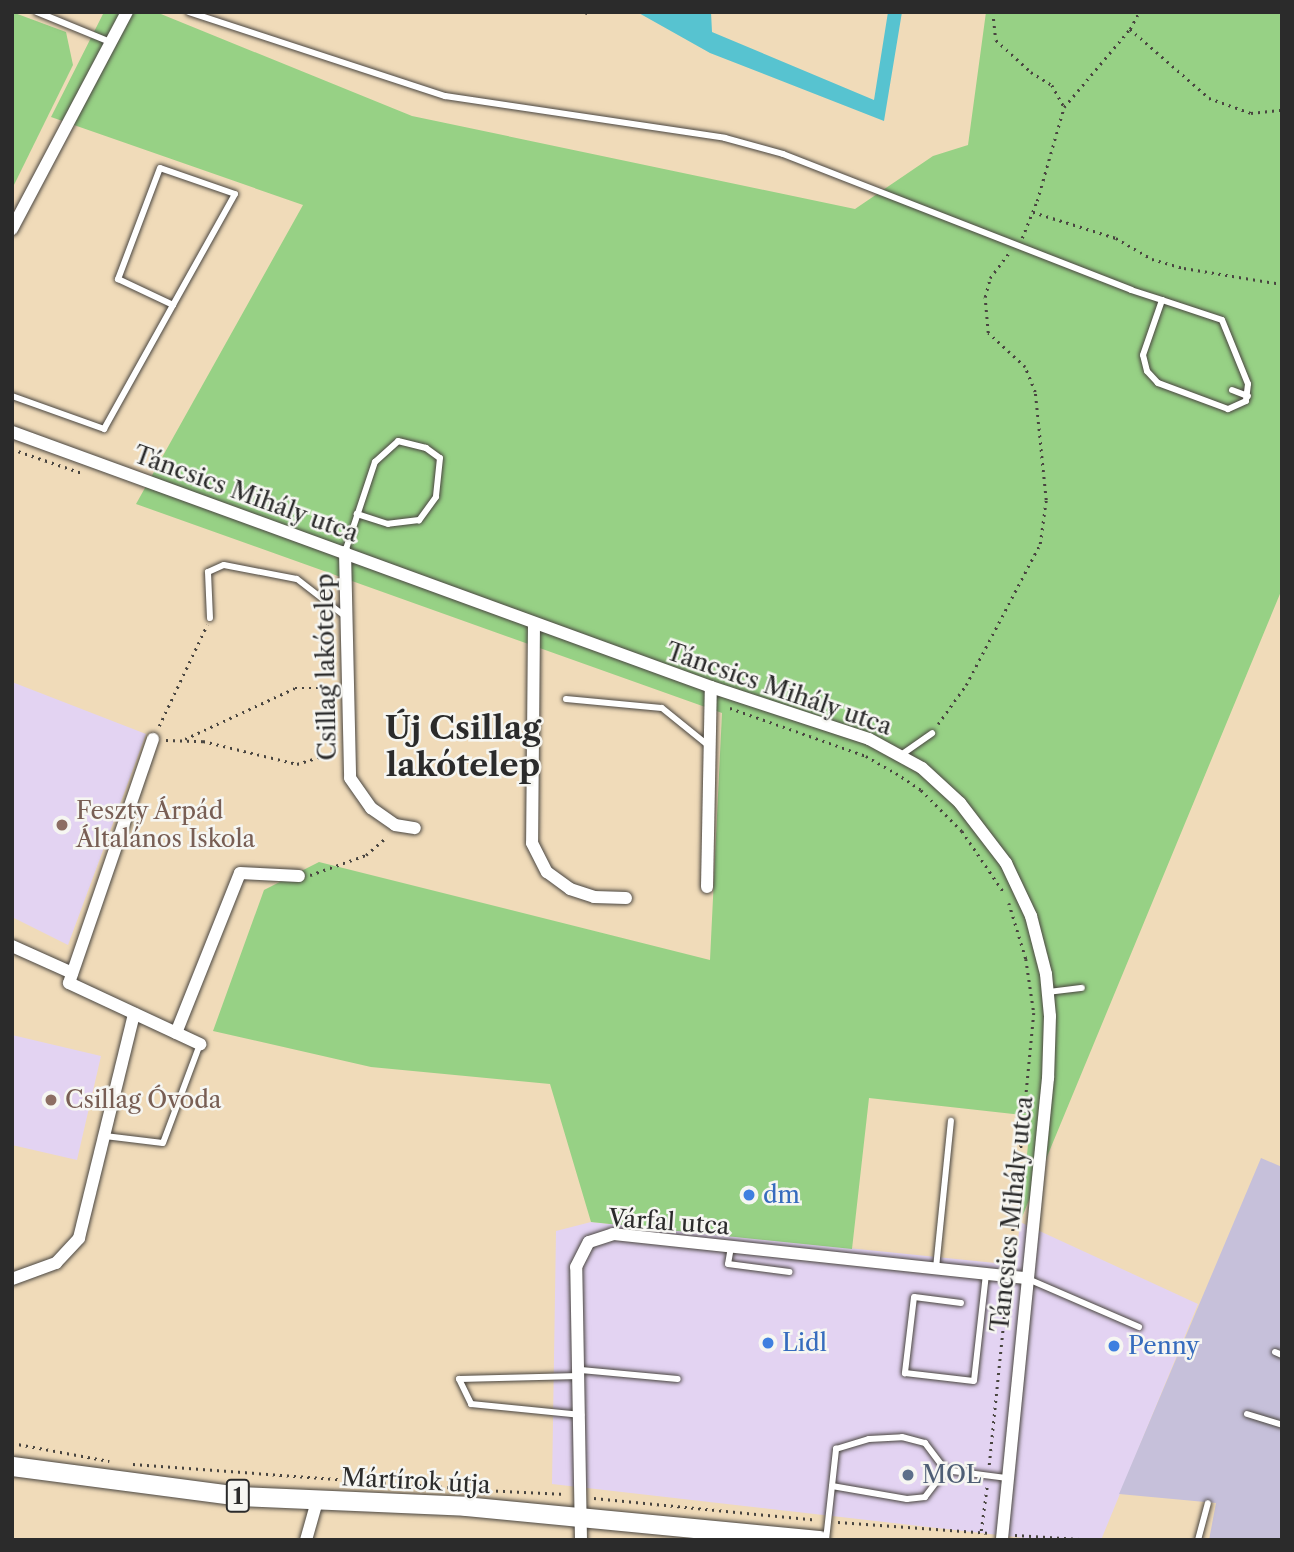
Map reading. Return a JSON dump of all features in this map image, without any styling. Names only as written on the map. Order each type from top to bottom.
[{"type":"main road","name":"Mártírok útja","points":[[12,1466],[165,1489],[317,1501],[465,1506],[819,1540]]},
{"type":"street","points":[[12,229],[127,12]]},
{"type":"street","name":"Táncsics Mihály utca","points":[[12,432],[711,687],[869,739],[901,755],[960,803],[1006,863],[1031,916],[1048,992],[1048,1078],[1025,1278],[1002,1537]]},
{"type":"street","name":"Csillag lakótelep","points":[[345,552],[349,746],[355,789],[371,808],[395,825],[415,828]]},
{"type":"street","points":[[534,623],[532,843],[547,872],[570,889],[594,897],[626,898]]},
{"type":"street","points":[[707,887],[711,687]]},
{"type":"street","points":[[153,739],[69,983],[200,1044]]},
{"type":"street","points":[[176,1033],[240,873],[299,876]]},
{"type":"street","points":[[12,946],[72,973]]},
{"type":"street","points":[[12,1279],[56,1263],[76,1245],[85,1226],[134,1014]]},
{"type":"street","name":"Várfal utca","points":[[581,1540],[582,1415],[576,1267],[589,1242],[613,1234],[1025,1278]]},
{"type":"street","points":[[306,1540],[317,1501]]},
{"type":"lane","points":[[37,12],[111,42]]},
{"type":"lane","points":[[189,12],[445,96],[725,138],[783,154],[1018,246],[1222,320],[1248,384],[1248,396]]},
{"type":"lane","points":[[12,396],[104,429],[235,194],[160,168],[118,279],[173,305]]},
{"type":"lane","points":[[1162,300],[1145,347],[1146,372],[1158,383],[1228,409],[1248,396]]},
{"type":"lane","points":[[1232,390],[1248,396]]},
{"type":"lane","points":[[345,552],[375,462],[398,441],[426,448],[440,458],[436,497],[419,520],[388,524],[358,514]]},
{"type":"lane","points":[[210,618],[208,572],[224,565],[297,579],[346,617]]},
{"type":"lane","points":[[566,698],[662,708],[709,746]]},
{"type":"lane","points":[[901,755],[932,733]]},
{"type":"lane","points":[[1048,992],[1082,988]]},
{"type":"lane","points":[[105,1136],[163,1143],[200,1044]]},
{"type":"lane","points":[[936,1268],[951,1121]]},
{"type":"lane","points":[[731,1247],[728,1264],[789,1272]]},
{"type":"lane","points":[[961,1303],[914,1297],[905,1373],[974,1381],[986,1274]]},
{"type":"lane","points":[[1025,1278],[1139,1327]]},
{"type":"lane","points":[[582,1415],[471,1404],[459,1378],[581,1373],[678,1379]]},
{"type":"lane","points":[[1247,1414],[1282,1425]]},
{"type":"lane","points":[[826,1540],[836,1450],[869,1439],[902,1437],[925,1443],[945,1469],[1007,1478]]},
{"type":"lane","points":[[832,1486],[906,1499],[925,1497],[945,1469]]},
{"type":"lane","points":[[1198,1540],[1208,1503]]},
{"type":"path","points":[[993,12],[996,40],[1031,72],[1052,85],[1064,107]]},
{"type":"path","points":[[932,733],[966,685],[1040,544],[1046,500],[1035,392],[1025,367],[988,333],[985,297],[998,262],[1018,246],[1033,212],[1064,107],[1130,29],[1139,12]]},
{"type":"path","points":[[1130,29],[1209,98],[1251,113],[1282,110]]},
{"type":"path","points":[[1033,212],[1116,239],[1173,265],[1282,284]]},
{"type":"path","points":[[210,618],[153,739],[182,740],[297,764],[349,746]]},
{"type":"path","points":[[182,740],[295,688],[347,688]]},
{"type":"path","points":[[710,701],[866,756],[896,773],[921,790],[962,831],[1008,901],[1026,959],[1034,1013],[981,1531]]},
{"type":"path","points":[[299,876],[366,855],[395,825]]},
{"type":"path","points":[[12,1443],[122,1463],[452,1488]]},
{"type":"path","points":[[479,1489],[564,1494]]},
{"type":"path","points":[[607,1499],[968,1534],[981,1531],[1002,1537],[1096,1540]]},
{"type":"shaded area","name":"Feszty Árpád Általános Iskola","points":[[12,682],[146,734],[68,945],[12,917]]},
{"type":"shaded area","name":"Csillag Óvoda","points":[[12,1035],[101,1056],[77,1160],[12,1145]]},
{"type":"shaded area","points":[[1261,1158],[1282,1167],[1282,1540],[1209,1540],[1216,1503],[1119,1494]]},
{"type":"shaded area","points":[[591,1222],[1015,1265],[1020,1222],[1198,1304],[1101,1540],[1042,1540],[552,1484],[556,1231]]},
{"type":"green space","points":[[12,12],[66,32],[73,65],[12,189]]},
{"type":"green space","points":[[104,12],[156,12],[412,116],[855,209],[933,156],[968,145],[986,12],[1282,12],[1282,589],[1020,1222],[1031,1116],[869,1098],[852,1249],[591,1222],[550,1084],[371,1067],[213,1031],[264,890],[319,862],[710,960],[722,713],[136,504],[303,205],[51,117]]},
{"type":"water","points":[[637,12],[711,12],[712,32],[874,100],[888,12],[902,12],[884,121],[710,53]]},
{"type":"place","name":"Feszty Árpád Általános Iskola","points":[[62,825]]},
{"type":"place","name":"Csillag Óvoda","points":[[51,1100]]},
{"type":"place","name":"dm","points":[[749,1195]]},
{"type":"place","name":"Lidl","points":[[768,1343]]},
{"type":"place","name":"Penny","points":[[1114,1346]]},
{"type":"place","name":"MOL","points":[[908,1475]]},
{"type":"district","name":"Új Csillag lakótelep","points":[[463,748]]}]
